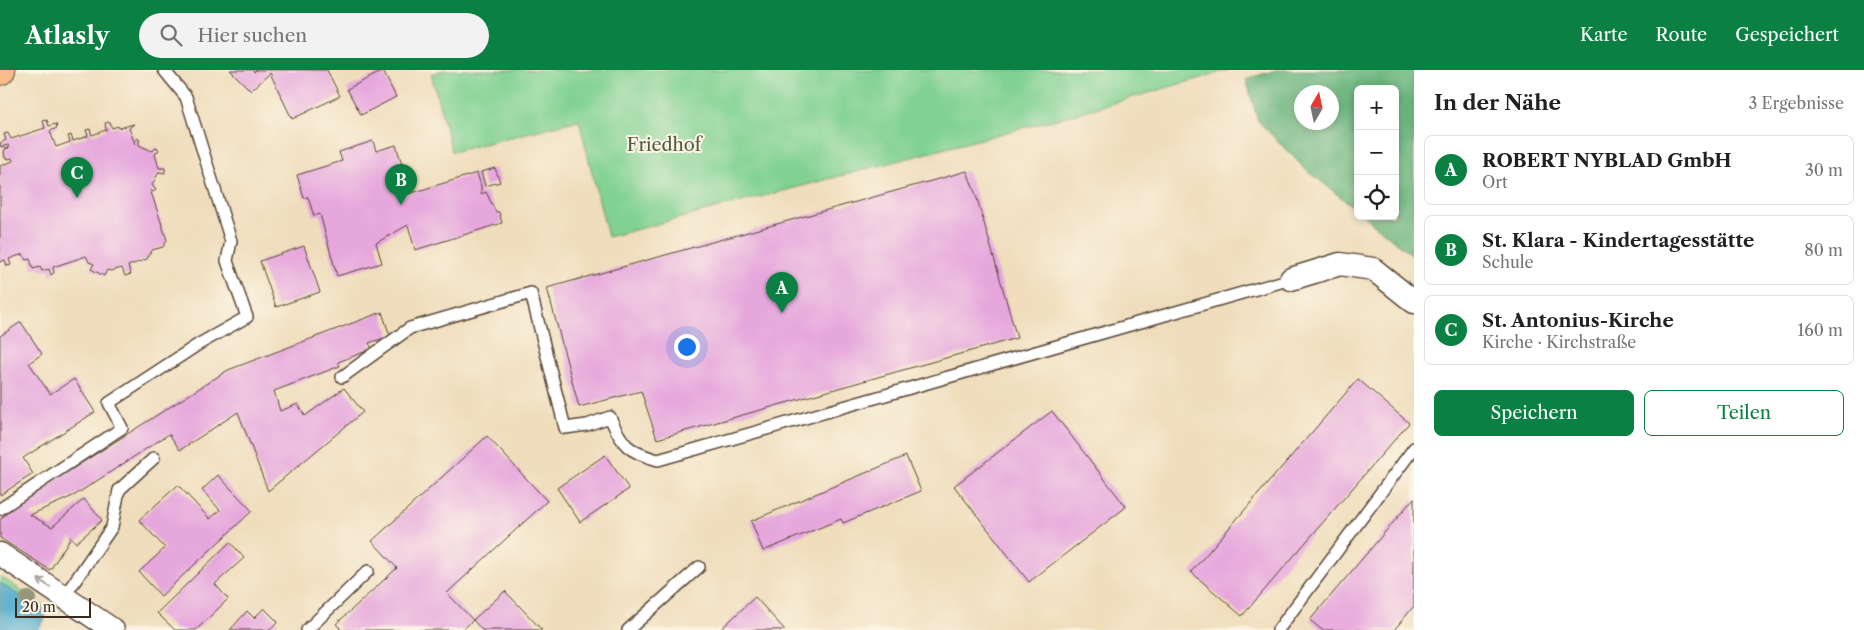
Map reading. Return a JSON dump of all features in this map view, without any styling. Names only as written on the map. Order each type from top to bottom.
[{"type":"street","points":[[1291,279],[1340,264],[1373,269],[1414,302]]},
{"type":"street","points":[[0,554],[113,630]]},
{"type":"lane","points":[[0,509],[122,428],[109,403],[199,344],[247,317],[226,260],[231,241],[186,97],[164,70]]},
{"type":"lane","points":[[342,377],[410,328],[531,293],[565,428],[587,425],[610,417],[619,438],[638,455],[658,460],[1291,279]]},
{"type":"lane","points":[[1278,630],[1414,448]]},
{"type":"lane","points":[[64,597],[112,527],[119,490],[154,458]]},
{"type":"lane","points":[[628,630],[699,567]]},
{"type":"lane","points":[[307,630],[368,570]]},
{"type":"green space","name":"Friedhof","points":[[443,70],[1229,70],[1053,120],[608,237],[579,120],[452,152],[431,74]]},
{"type":"green space","points":[[1276,70],[1414,70],[1414,257],[1369,220],[1399,220],[1399,85],[1354,85],[1354,208],[1303,167],[1258,121],[1246,79]]},
{"type":"green space","points":[[0,576],[44,606],[42,610],[45,613],[45,619],[38,630],[0,630]]},
{"type":"water","points":[[0,583],[45,613],[45,619],[38,630],[3,630],[0,628]]},
{"type":"building","points":[[230,70],[253,70],[254,72],[256,70],[327,70],[340,96],[292,119],[270,73],[251,91]]},
{"type":"building","points":[[383,71],[396,97],[361,115],[347,89]]},
{"type":"building","points":[[47,120],[49,126],[56,124],[57,128],[50,131],[56,147],[70,142],[68,136],[71,135],[73,141],[88,136],[86,130],[90,129],[92,135],[106,130],[105,123],[109,122],[112,128],[134,124],[129,128],[135,144],[136,138],[139,139],[139,145],[152,151],[157,147],[159,150],[155,154],[159,168],[165,168],[165,173],[159,172],[152,185],[156,190],[153,192],[150,189],[167,240],[163,247],[152,250],[147,259],[128,266],[131,274],[125,276],[122,268],[111,271],[107,270],[104,276],[91,269],[94,264],[89,262],[86,256],[53,267],[54,273],[51,275],[49,269],[42,271],[40,267],[33,269],[30,259],[26,260],[23,254],[9,259],[11,265],[7,266],[5,260],[0,262],[0,166],[13,161],[12,158],[5,158],[4,153],[5,149],[9,148],[8,145],[1,147],[0,143],[6,140],[4,134],[8,133],[11,139],[45,128],[43,121]]},
{"type":"building","points":[[373,141],[376,151],[396,145],[409,187],[403,189],[405,195],[477,173],[481,194],[486,192],[496,212],[499,212],[502,223],[415,250],[408,225],[376,243],[382,263],[337,276],[320,214],[314,216],[308,197],[304,198],[297,175],[342,161],[339,152]]},
{"type":"building","points":[[495,168],[500,182],[485,186],[481,172]]},
{"type":"building","points":[[967,171],[976,195],[1017,338],[657,439],[641,391],[579,407],[547,288]]},
{"type":"building","points":[[304,246],[320,292],[276,307],[260,261]]},
{"type":"building","points":[[382,312],[390,336],[369,343],[372,349],[338,362],[340,366],[274,391],[280,411],[298,404],[305,416],[344,388],[363,412],[268,491],[238,412],[180,450],[169,434],[75,495],[30,515],[52,527],[84,499],[102,520],[76,543],[71,537],[50,570],[0,538],[0,520],[14,506],[228,370]]},
{"type":"building","points":[[21,322],[42,354],[29,363],[50,394],[74,379],[95,412],[23,458],[33,474],[0,495],[0,336]]},
{"type":"building","points":[[1358,379],[1409,423],[1242,616],[1191,572]]},
{"type":"building","points":[[1052,411],[1126,507],[1029,582],[954,486]]},
{"type":"building","points":[[487,436],[547,501],[447,593],[473,620],[462,630],[339,630],[340,628],[336,624],[397,568],[372,541]]},
{"type":"building","points":[[605,455],[629,489],[580,522],[557,488]]},
{"type":"building","points":[[906,456],[921,491],[843,523],[841,519],[763,551],[751,521]]},
{"type":"building","points":[[218,475],[252,511],[161,596],[139,572],[165,548],[139,520],[178,485],[210,519],[220,510],[202,490]]},
{"type":"building","points":[[1414,498],[1414,606],[1394,630],[1322,630],[1310,620]]},
{"type":"building","points":[[230,542],[244,558],[215,584],[228,599],[196,630],[175,630],[157,613]]},
{"type":"building","points":[[505,591],[542,630],[482,630],[473,620]]},
{"type":"building","points":[[755,597],[785,630],[720,630]]},
{"type":"building","points":[[264,608],[278,622],[270,630],[230,630],[247,611],[254,618]]},
{"type":"place","name":"St. Antonius-Kirche","points":[[77,198]]},
{"type":"place","name":"St. Klara - Kindertagesstätte","points":[[401,205]]},
{"type":"place","name":"ROBERT NYBLAD GmbH","points":[[782,313]]}]
